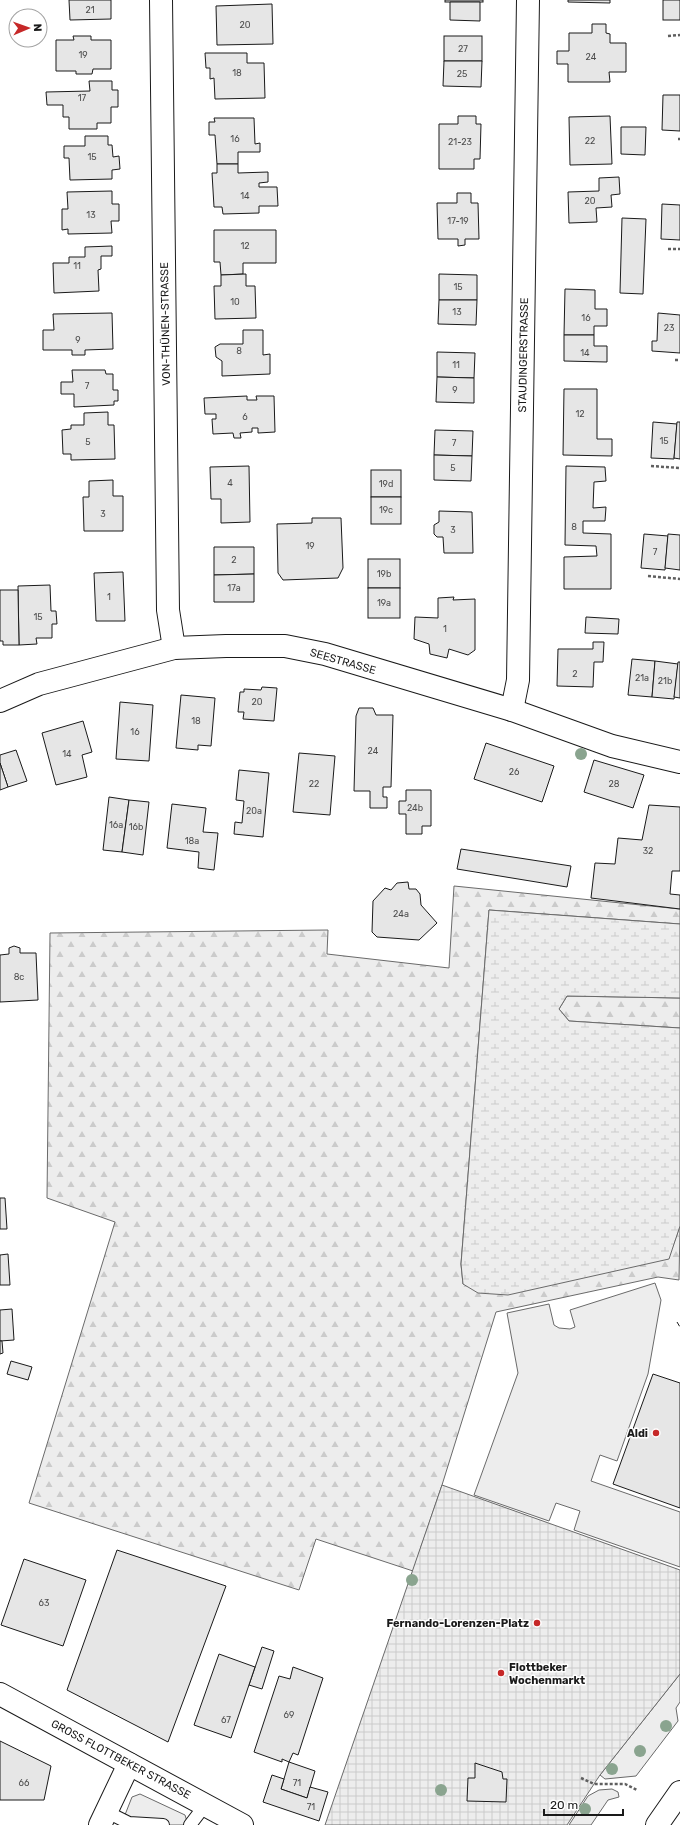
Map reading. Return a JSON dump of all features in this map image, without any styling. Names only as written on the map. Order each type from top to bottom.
[{"type":"street","name":"VON-THÜNEN-STRASSE","points":[[162,0],[168,610],[174,648]]},
{"type":"street","name":"STAUDINGERSTRASSE","points":[[512,710],[518,680],[528,0]]},
{"type":"street","name":"SEESTRASSE","points":[[0,701],[39,684],[174,648],[286,646],[325,654],[512,710],[612,746],[680,762]]},
{"type":"street","name":"GROSS FLOTTBEKER STRASSE","points":[[0,1694],[206,1804],[242,1825]]},
{"type":"street","points":[[103,1818],[129,1764]]},
{"type":"street","points":[[657,1825],[680,1792]]},
{"type":"lane","points":[[190,1825],[206,1804]]},
{"type":"lane","points":[[103,1818],[163,1825]]},
{"type":"path","points":[[668,36],[680,35]]},
{"type":"path","points":[[668,249],[680,249]]},
{"type":"path","points":[[675,360],[680,360]]},
{"type":"path","points":[[652,466],[680,468]]},
{"type":"path","points":[[648,576],[680,579]]},
{"type":"path","points":[[581,1778],[594,1784],[625,1784],[638,1790]]},
{"type":"shaded area","points":[[655,1283],[661,1300],[648,1374],[617,1461],[600,1455],[591,1481],[680,1512],[680,1567],[574,1530],[580,1511],[556,1503],[549,1521],[474,1495],[518,1373],[507,1313],[549,1304],[554,1325],[559,1328],[570,1329],[575,1327],[570,1310]]},
{"type":"shaded area","name":"Fernando-Lorenzen-Platz","points":[[442,1485],[680,1570],[680,1674],[600,1775],[567,1825],[325,1825]]},
{"type":"shaded area","points":[[680,1674],[680,1702],[676,1708],[678,1721],[636,1776],[605,1779],[600,1775]]},
{"type":"shaded area","points":[[612,1789],[618,1792],[619,1797],[608,1800],[591,1825],[569,1825],[588,1796],[599,1790]]},
{"type":"shaded area","points":[[140,1794],[185,1815],[188,1825],[121,1825],[132,1797]]},
{"type":"green space","points":[[454,886],[680,909],[680,924],[489,910],[461,1264],[463,1284],[668,1259],[680,1226],[679,1280],[658,1277],[496,1312],[442,1485],[413,1571],[316,1539],[299,1590],[29,1503],[115,1222],[47,1198],[50,933],[328,930],[327,954],[449,968]]},
{"type":"green space","points":[[489,910],[680,924],[680,998],[567,996],[559,1009],[569,1021],[680,1028],[680,1226],[669,1259],[508,1295],[478,1293],[463,1284],[461,1264]]},
{"type":"green space","points":[[567,996],[680,998],[680,1028],[569,1021],[559,1009]]},
{"type":"building","points":[[69,0],[111,0],[111,19],[70,20]]},
{"type":"building","points":[[445,0],[483,0],[483,2],[445,2]]},
{"type":"building","points":[[568,0],[610,0],[610,3],[568,2]]},
{"type":"building","points":[[663,0],[680,0],[680,20],[663,20]]},
{"type":"building","points":[[450,2],[480,2],[480,21],[450,20]]},
{"type":"building","points":[[272,4],[273,44],[217,45],[216,6]]},
{"type":"building","points":[[592,24],[606,24],[606,33],[610,34],[610,43],[626,43],[626,72],[609,72],[610,82],[568,82],[568,64],[557,64],[557,51],[569,51],[569,33],[592,33]]},
{"type":"building","points":[[73,36],[91,36],[91,40],[111,40],[111,69],[93,69],[92,74],[76,74],[76,71],[56,71],[56,40],[74,40]]},
{"type":"building","points":[[444,36],[482,36],[482,61],[444,61]]},
{"type":"building","points":[[205,53],[247,53],[247,63],[264,63],[265,98],[215,99],[214,78],[210,79],[210,68],[206,68]]},
{"type":"building","points":[[444,61],[482,61],[481,87],[443,86]]},
{"type":"building","points":[[89,81],[112,81],[112,90],[118,90],[118,107],[111,107],[111,123],[97,123],[97,129],[69,129],[69,117],[63,117],[63,105],[47,105],[46,92],[90,91]]},
{"type":"building","points":[[663,95],[680,95],[680,131],[662,130]]},
{"type":"building","points":[[458,116],[476,116],[476,124],[481,124],[480,159],[474,159],[474,169],[439,169],[439,124],[458,124]]},
{"type":"building","points":[[610,116],[612,164],[570,165],[569,117]]},
{"type":"building","points":[[214,118],[254,118],[255,144],[260,143],[260,152],[238,152],[238,164],[217,164],[215,135],[209,135],[209,122],[215,122]]},
{"type":"building","points":[[621,127],[646,127],[645,155],[621,154]]},
{"type":"building","points":[[85,136],[108,136],[108,145],[112,145],[113,157],[119,156],[120,169],[112,170],[112,179],[70,180],[69,158],[64,158],[64,146],[85,146]]},
{"type":"building","points":[[217,164],[238,164],[238,173],[268,172],[268,182],[259,183],[259,187],[277,187],[278,206],[259,206],[259,213],[223,214],[222,207],[214,207],[212,173],[217,173]]},
{"type":"building","points":[[619,177],[620,194],[611,195],[612,207],[596,208],[597,222],[569,223],[568,192],[599,191],[599,178]]},
{"type":"building","points":[[112,191],[112,204],[119,204],[119,221],[111,221],[112,233],[68,234],[68,229],[62,230],[62,209],[68,209],[67,192]]},
{"type":"building","points":[[457,193],[471,193],[471,203],[478,203],[479,239],[465,239],[465,245],[458,246],[458,239],[438,239],[437,203],[457,203]]},
{"type":"building","points":[[662,204],[680,205],[680,240],[661,239]]},
{"type":"building","points":[[622,218],[646,219],[643,294],[620,293]]},
{"type":"building","points":[[214,230],[276,230],[276,263],[243,263],[243,274],[221,275],[220,262],[214,262]]},
{"type":"building","points":[[112,246],[112,256],[101,256],[101,269],[98,270],[99,291],[54,293],[53,263],[69,263],[69,257],[85,257],[85,247]]},
{"type":"building","points":[[246,274],[246,286],[255,286],[256,318],[215,319],[214,286],[221,286],[221,275]]},
{"type":"building","points":[[439,274],[477,275],[477,300],[439,300]]},
{"type":"building","points":[[565,289],[595,290],[595,309],[607,309],[607,326],[594,326],[594,335],[564,335]]},
{"type":"building","points":[[439,300],[477,300],[476,325],[438,324]]},
{"type":"building","points":[[112,313],[113,349],[85,350],[85,355],[72,355],[72,350],[43,350],[43,330],[54,330],[53,314]]},
{"type":"building","points":[[658,313],[680,315],[680,353],[652,351],[652,341],[657,341]]},
{"type":"building","points":[[243,330],[263,330],[263,355],[270,354],[270,374],[222,376],[222,361],[216,357],[215,347],[220,344],[243,344]]},
{"type":"building","points":[[564,335],[594,335],[594,346],[607,346],[607,362],[564,361]]},
{"type":"building","points":[[437,352],[475,353],[474,378],[437,377]]},
{"type":"building","points":[[72,370],[105,370],[106,374],[113,374],[113,390],[118,390],[118,401],[114,401],[114,405],[74,407],[74,394],[61,394],[61,382],[73,382]]},
{"type":"building","points":[[437,377],[474,378],[474,403],[436,402]]},
{"type":"building","points":[[564,389],[597,389],[597,439],[612,439],[612,456],[563,455]]},
{"type":"building","points":[[247,396],[247,400],[257,400],[256,396],[274,396],[275,432],[258,433],[258,428],[252,428],[252,432],[240,433],[241,438],[234,438],[233,433],[213,434],[212,419],[216,419],[216,414],[205,414],[204,398]]},
{"type":"building","points":[[108,412],[108,425],[114,425],[115,459],[71,460],[71,454],[63,454],[62,430],[71,429],[71,425],[84,425],[84,413]]},
{"type":"building","points":[[653,422],[677,424],[674,459],[651,458]]},
{"type":"building","points":[[677,422],[680,422],[680,459],[674,458]]},
{"type":"building","points":[[435,430],[473,431],[472,456],[434,455]]},
{"type":"building","points":[[434,455],[472,456],[471,481],[434,480]]},
{"type":"building","points":[[249,466],[250,522],[221,523],[221,499],[211,499],[210,467]]},
{"type":"building","points":[[566,466],[605,467],[606,481],[594,482],[593,508],[606,507],[605,521],[583,521],[583,533],[611,534],[611,589],[564,589],[564,557],[597,556],[596,546],[565,545]]},
{"type":"building","points":[[371,470],[401,470],[401,497],[371,497]]},
{"type":"building","points":[[113,480],[113,496],[123,496],[123,531],[84,531],[83,497],[89,497],[89,481]]},
{"type":"building","points":[[371,497],[401,497],[401,524],[371,524]]},
{"type":"building","points":[[439,511],[472,512],[473,553],[444,553],[443,537],[437,537],[434,534],[434,525],[439,522]]},
{"type":"building","points":[[312,518],[341,518],[343,568],[338,578],[283,580],[278,573],[277,524],[312,523]]},
{"type":"building","points":[[644,534],[668,536],[665,570],[641,568]]},
{"type":"building","points":[[668,534],[680,535],[680,570],[665,568]]},
{"type":"building","points":[[214,547],[254,547],[254,574],[214,575]]},
{"type":"building","points":[[368,559],[400,559],[400,588],[368,588]]},
{"type":"building","points":[[123,572],[125,621],[96,621],[94,573]]},
{"type":"building","points":[[254,574],[254,602],[214,602],[214,575]]},
{"type":"building","points":[[50,585],[51,611],[56,611],[57,624],[52,624],[52,638],[36,638],[37,644],[19,645],[18,586]]},
{"type":"building","points":[[368,588],[400,588],[400,618],[368,618]]},
{"type":"building","points":[[0,590],[18,590],[19,645],[3,645],[3,641],[0,641]]},
{"type":"building","points":[[454,597],[453,600],[475,599],[475,650],[468,655],[449,649],[447,658],[430,654],[429,644],[414,639],[415,617],[438,618],[438,598]]},
{"type":"building","points":[[586,617],[619,619],[618,634],[585,633]]},
{"type":"building","points":[[593,642],[604,642],[603,662],[594,662],[593,687],[557,686],[558,649],[593,649]]},
{"type":"building","points":[[632,659],[655,661],[652,697],[628,695]]},
{"type":"building","points":[[655,661],[678,664],[674,699],[652,697]]},
{"type":"building","points":[[678,662],[680,662],[680,698],[674,697]]},
{"type":"building","points":[[262,687],[277,688],[274,721],[243,719],[244,712],[238,712],[240,692],[244,692],[244,689],[261,690]]},
{"type":"building","points":[[181,695],[215,698],[211,746],[198,745],[198,750],[176,748]]},
{"type":"building","points":[[120,702],[153,705],[149,761],[116,759]]},
{"type":"building","points":[[359,708],[373,708],[376,715],[393,715],[391,787],[383,787],[383,797],[387,797],[387,808],[370,808],[370,791],[354,791],[356,716]]},
{"type":"building","points":[[83,721],[92,752],[82,755],[87,777],[56,785],[42,733]]},
{"type":"building","points":[[486,743],[554,766],[542,802],[474,779]]},
{"type":"building","points":[[16,750],[27,781],[8,787],[0,763],[0,755]]},
{"type":"building","points":[[299,753],[335,756],[330,815],[293,812]]},
{"type":"building","points":[[594,760],[644,775],[633,808],[584,792]]},
{"type":"building","points":[[0,763],[8,787],[0,790]]},
{"type":"building","points":[[239,770],[269,773],[263,837],[234,834],[235,822],[242,823],[244,801],[236,800]]},
{"type":"building","points":[[406,790],[431,790],[431,826],[422,826],[422,834],[406,834],[406,814],[399,814],[399,801],[406,801]]},
{"type":"building","points":[[109,797],[129,800],[122,852],[103,850]]},
{"type":"building","points":[[129,800],[149,802],[143,855],[122,852]]},
{"type":"building","points":[[172,804],[206,808],[203,832],[218,833],[214,870],[198,868],[199,852],[167,848]]},
{"type":"building","points":[[649,805],[680,807],[680,871],[672,871],[670,894],[680,895],[680,909],[591,898],[595,863],[615,864],[618,838],[642,840]]},
{"type":"building","points":[[461,849],[571,866],[567,887],[457,869]]},
{"type":"building","points":[[408,882],[409,889],[416,889],[420,894],[421,905],[437,923],[419,940],[377,937],[372,932],[373,901],[385,888],[391,890],[397,883]]},
{"type":"building","points":[[14,946],[20,948],[20,953],[36,953],[38,1000],[0,1002],[0,955],[9,954],[9,948]]},
{"type":"building","points":[[0,1198],[5,1198],[7,1229],[0,1229]]},
{"type":"building","points":[[8,1254],[10,1285],[0,1285],[0,1255]]},
{"type":"building","points":[[12,1309],[14,1340],[0,1341],[0,1310]]},
{"type":"building","points":[[0,1341],[2,1341],[3,1353],[0,1354]]},
{"type":"building","points":[[11,1361],[32,1367],[28,1380],[7,1374]]},
{"type":"building","name":"Aldi","points":[[653,1374],[680,1383],[680,1508],[613,1484]]},
{"type":"building","points":[[117,1550],[226,1586],[168,1742],[67,1690]]},
{"type":"building","points":[[24,1559],[86,1580],[63,1646],[1,1625]]},
{"type":"building","points":[[262,1647],[274,1651],[262,1689],[249,1685]]},
{"type":"building","points":[[219,1654],[255,1667],[231,1738],[194,1725]]},
{"type":"building","points":[[293,1667],[323,1678],[298,1755],[293,1753],[289,1762],[282,1759],[282,1762],[254,1752],[279,1676],[290,1679]]},
{"type":"building","points":[[0,1741],[51,1766],[44,1800],[0,1800]]},
{"type":"building","points":[[289,1762],[315,1771],[307,1798],[281,1789]]},
{"type":"building","points":[[475,1763],[502,1772],[503,1779],[507,1779],[506,1802],[467,1801],[468,1778],[475,1778]]},
{"type":"building","points":[[272,1775],[284,1779],[281,1789],[307,1798],[310,1787],[328,1792],[319,1821],[263,1802]]},
{"type":"fence","points":[[677,1322],[680,1327]]},
{"type":"place","name":"Aldi","points":[[656,1433]]},
{"type":"place","name":"Fernando-Lorenzen-Platz","points":[[537,1623]]},
{"type":"place","name":"Flottbeker Wochenmarkt","points":[[501,1673]]}]
